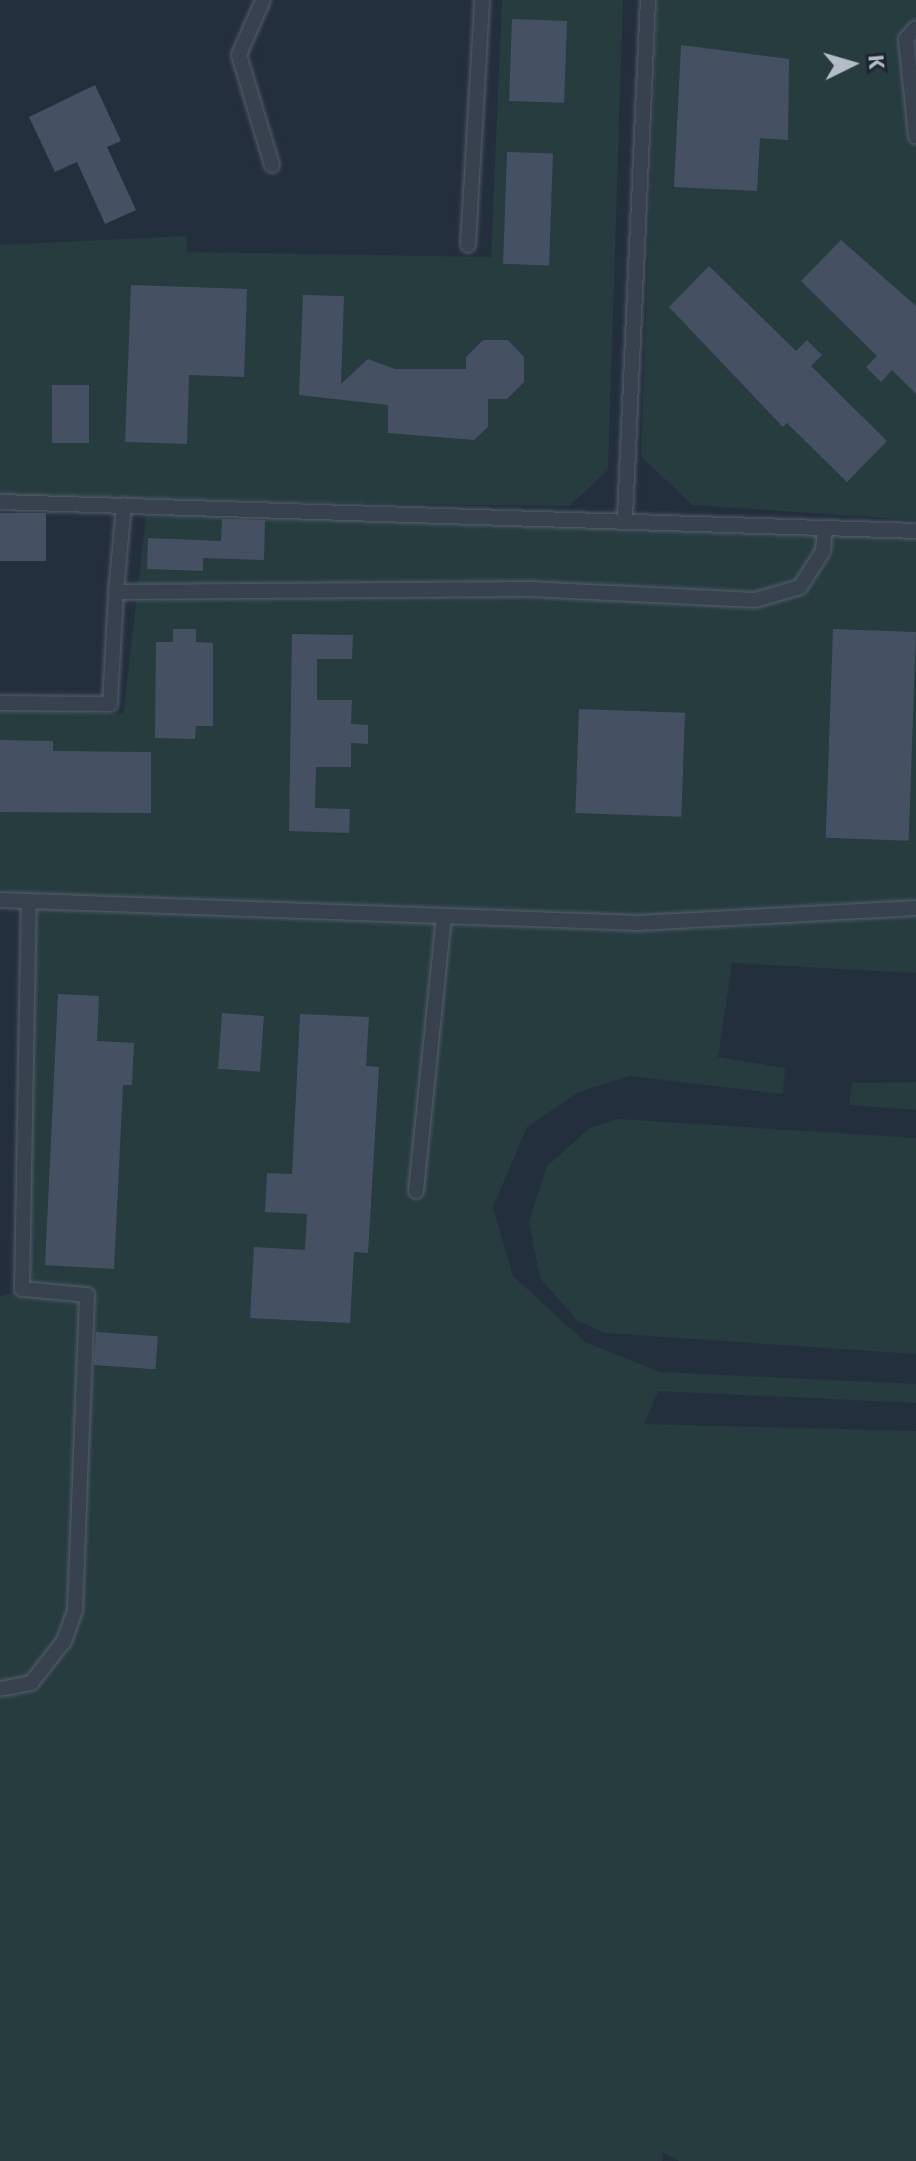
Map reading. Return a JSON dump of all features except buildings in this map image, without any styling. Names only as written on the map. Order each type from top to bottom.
[{"type":"lane","points":[[263,0],[239,55],[272,165]]},
{"type":"lane","points":[[468,245],[482,0]]},
{"type":"lane","points":[[625,518],[648,0]]},
{"type":"lane","points":[[916,28],[906,39],[916,136]]},
{"type":"lane","points":[[0,502],[625,518],[916,531]]},
{"type":"lane","points":[[0,703],[110,704],[124,505]]},
{"type":"lane","points":[[116,592],[529,589],[755,600],[800,587],[823,551],[825,528]]},
{"type":"lane","points":[[0,900],[639,923],[916,908]]},
{"type":"lane","points":[[0,1689],[31,1683],[64,1641],[75,1610],[87,1295],[22,1289],[29,901]]},
{"type":"lane","points":[[416,1191],[444,916]]},
{"type":"green space","points":[[502,0],[623,0],[608,470],[569,506],[0,498],[0,245],[186,236],[187,252],[491,257]]},
{"type":"green space","points":[[657,0],[916,0],[916,28],[906,39],[916,136],[916,520],[692,505],[641,456]]},
{"type":"green space","points":[[210,509],[916,534],[916,973],[732,963],[718,1057],[785,1068],[783,1094],[629,1076],[579,1092],[527,1127],[493,1207],[513,1276],[585,1342],[660,1372],[916,1384],[916,1403],[658,1391],[644,1424],[916,1431],[916,2161],[679,2161],[663,2152],[662,2161],[0,2161],[0,1297],[22,1289],[29,902],[0,900],[0,707],[123,714],[146,518]]},
{"type":"green space","points":[[916,1082],[916,1110],[849,1105],[852,1083]]},
{"type":"green space","points":[[618,1119],[916,1138],[916,1354],[604,1333],[578,1321],[540,1278],[529,1221],[547,1166],[590,1128]]}]
